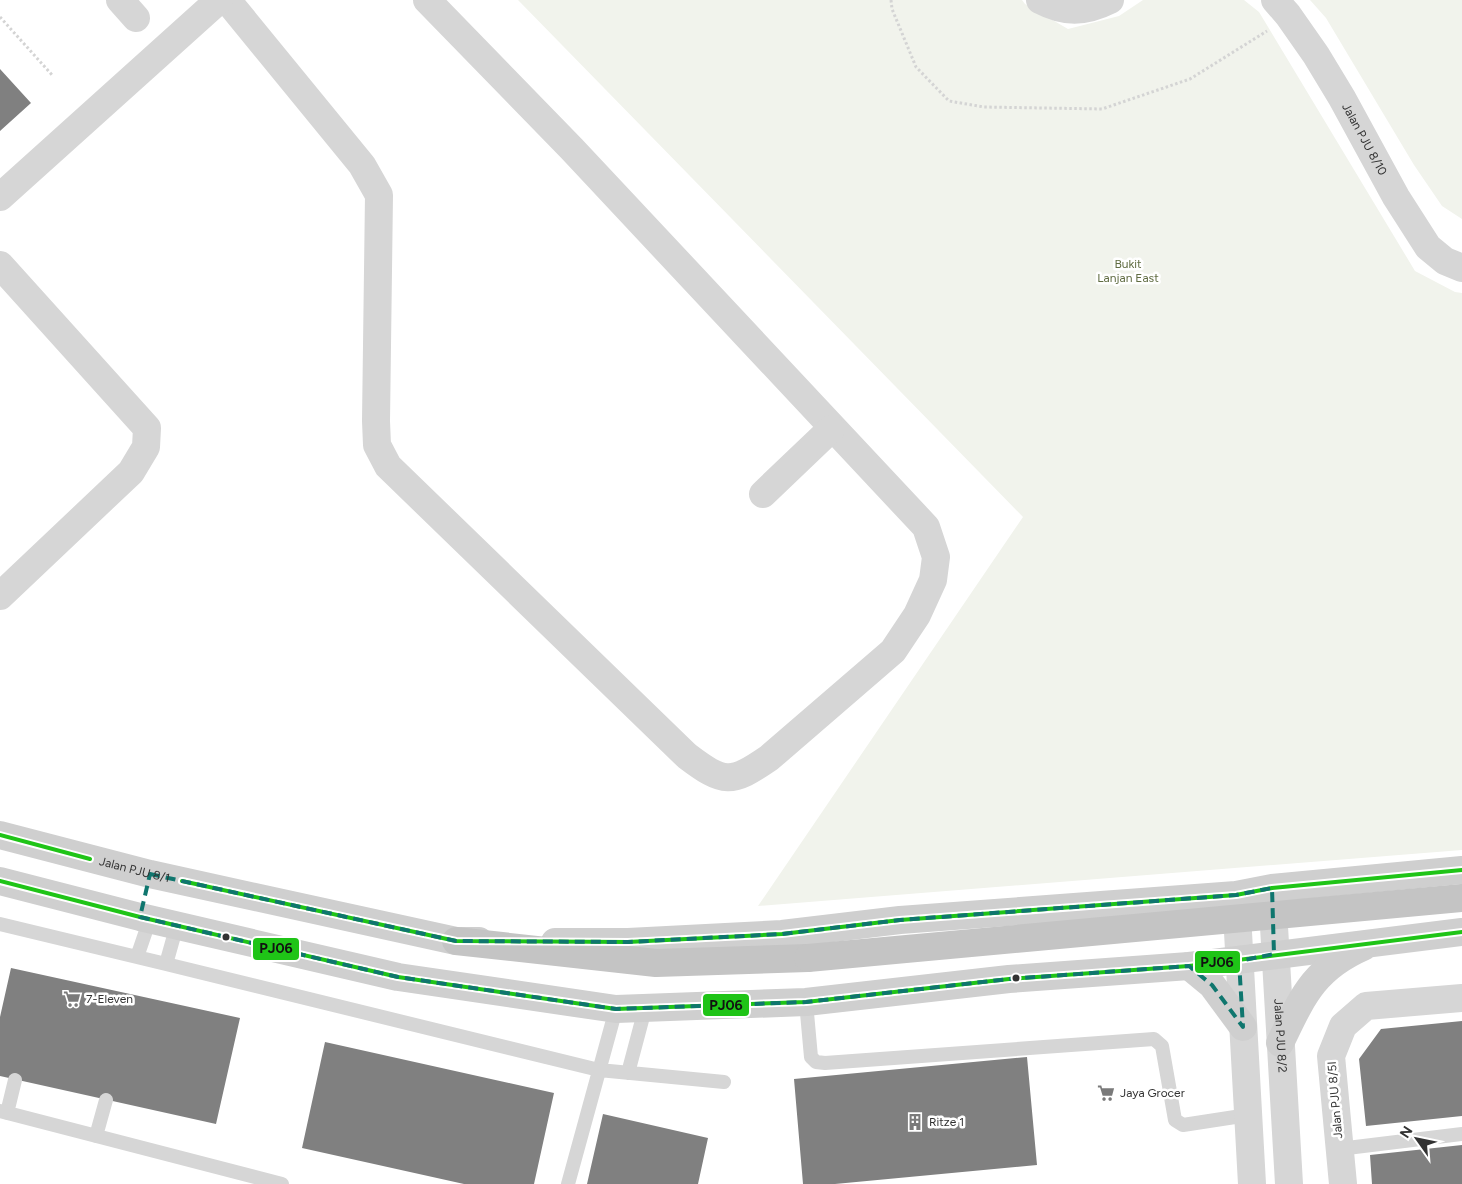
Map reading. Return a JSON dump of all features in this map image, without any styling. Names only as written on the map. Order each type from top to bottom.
[{"type":"highway","points":[[456,941],[656,964],[808,958],[1462,898]]},
{"type":"main road","name":"Jalan PJU 8/1","points":[[0,835],[150,874],[456,941],[628,942],[782,934],[900,920],[1236,895],[1272,888],[1462,870]]},
{"type":"main road","points":[[145,918],[150,874]]},
{"type":"main road","points":[[0,881],[145,918],[398,977],[616,1009],[806,1002],[1009,979],[1239,961],[1274,954],[1462,932]]},
{"type":"main road","points":[[1280,1043],[1304,995],[1320,974],[1348,954],[1376,942]]},
{"type":"main road","points":[[1189,966],[1212,985],[1243,1027]]},
{"type":"street","points":[[0,197],[219,0]]},
{"type":"street","points":[[227,0],[362,165],[379,196],[376,421],[377,445],[388,466],[687,756],[707,772],[726,779],[746,773],[769,758],[893,651],[917,615],[933,580],[936,557],[926,527],[831,428],[572,149],[427,0]]},
{"type":"street","points":[[1040,0],[1056,9],[1078,10],[1110,0]]},
{"type":"street","name":"Jalan PJU 8/10","points":[[1282,7],[1342,98],[1396,198],[1428,246],[1444,261],[1462,268]]},
{"type":"street","points":[[0,265],[147,428],[146,447],[131,472],[0,596]]},
{"type":"street","points":[[763,494],[831,428]]},
{"type":"street","name":"Jalan PJU 8/2","points":[[1272,888],[1274,954],[1289,1184]]},
{"type":"street","points":[[1236,895],[1252,1184]]},
{"type":"street","name":"Jalan PJU 8/5I","points":[[1343,1184],[1331,1056],[1343,1026],[1366,1006],[1462,998]]},
{"type":"lane","points":[[136,957],[145,918]]},
{"type":"lane","points":[[0,925],[599,1070],[724,1082]]},
{"type":"lane","points":[[166,964],[177,925]]},
{"type":"lane","points":[[806,1002],[812,1057],[816,1062],[825,1063],[1154,1039],[1162,1046],[1175,1120],[1183,1125],[1248,1115]]},
{"type":"lane","points":[[568,1184],[616,1009]]},
{"type":"lane","points":[[628,1073],[645,1009]]},
{"type":"lane","points":[[15,1080],[3,1112],[282,1184]]},
{"type":"lane","points":[[96,1136],[106,1100]]},
{"type":"lane","points":[[1339,1149],[1462,1134]]},
{"type":"path","points":[[891,0],[892,9],[916,67],[949,100],[984,108],[1021,109],[1102,109],[1190,79],[1256,40],[1282,7]]},
{"type":"path","points":[[0,17],[53,76]]},
{"type":"highlighted area","points":[[150,874],[456,941],[628,942],[782,934],[900,920],[1236,895],[1272,888],[1274,954],[1239,961],[1243,1027],[1212,985],[1189,966],[1009,979],[806,1002],[616,1009],[398,977],[140,917]]},
{"type":"green space","name":"Bukit Lanjan East","points":[[518,0],[1022,0],[1025,4],[1068,29],[1119,16],[1143,0],[1244,0],[1259,12],[1415,271],[1455,292],[1462,293],[1462,850],[758,906],[1023,517]]},
{"type":"green space","points":[[1310,0],[1462,0],[1462,219],[1442,206],[1414,165],[1326,18]]},
{"type":"building","points":[[0,69],[31,103],[0,131]]},
{"type":"building","points":[[11,968],[240,1018],[216,1124],[0,1076],[0,1017]]},
{"type":"building","points":[[1462,1021],[1462,1116],[1366,1126],[1359,1059],[1381,1029]]},
{"type":"building","points":[[325,1042],[554,1093],[534,1184],[464,1184],[302,1148]]},
{"type":"building","name":"Ritze 1","points":[[1027,1057],[1037,1165],[835,1184],[803,1184],[794,1079]]},
{"type":"building","points":[[603,1114],[708,1138],[698,1184],[587,1184]]},
{"type":"building","points":[[1462,1145],[1462,1184],[1372,1184],[1370,1155]]},
{"type":"transit line","name":"PJ06","points":[[0,835],[90,859]]},
{"type":"transit line","name":"PJ06","points":[[182,881],[456,941],[628,942],[782,934],[900,920],[1236,895],[1272,888],[1462,870]]},
{"type":"transit line","name":"PJ06","points":[[0,881],[140,917],[398,977],[616,1009],[806,1002],[1009,979],[1189,966],[1462,932]]},
{"type":"place","name":"7-Eleven","points":[[72,999]]},
{"type":"place","name":"Jaya Grocer","points":[[1106,1093]]},
{"type":"place","name":"Ritze 1","points":[[915,1122]]}]
